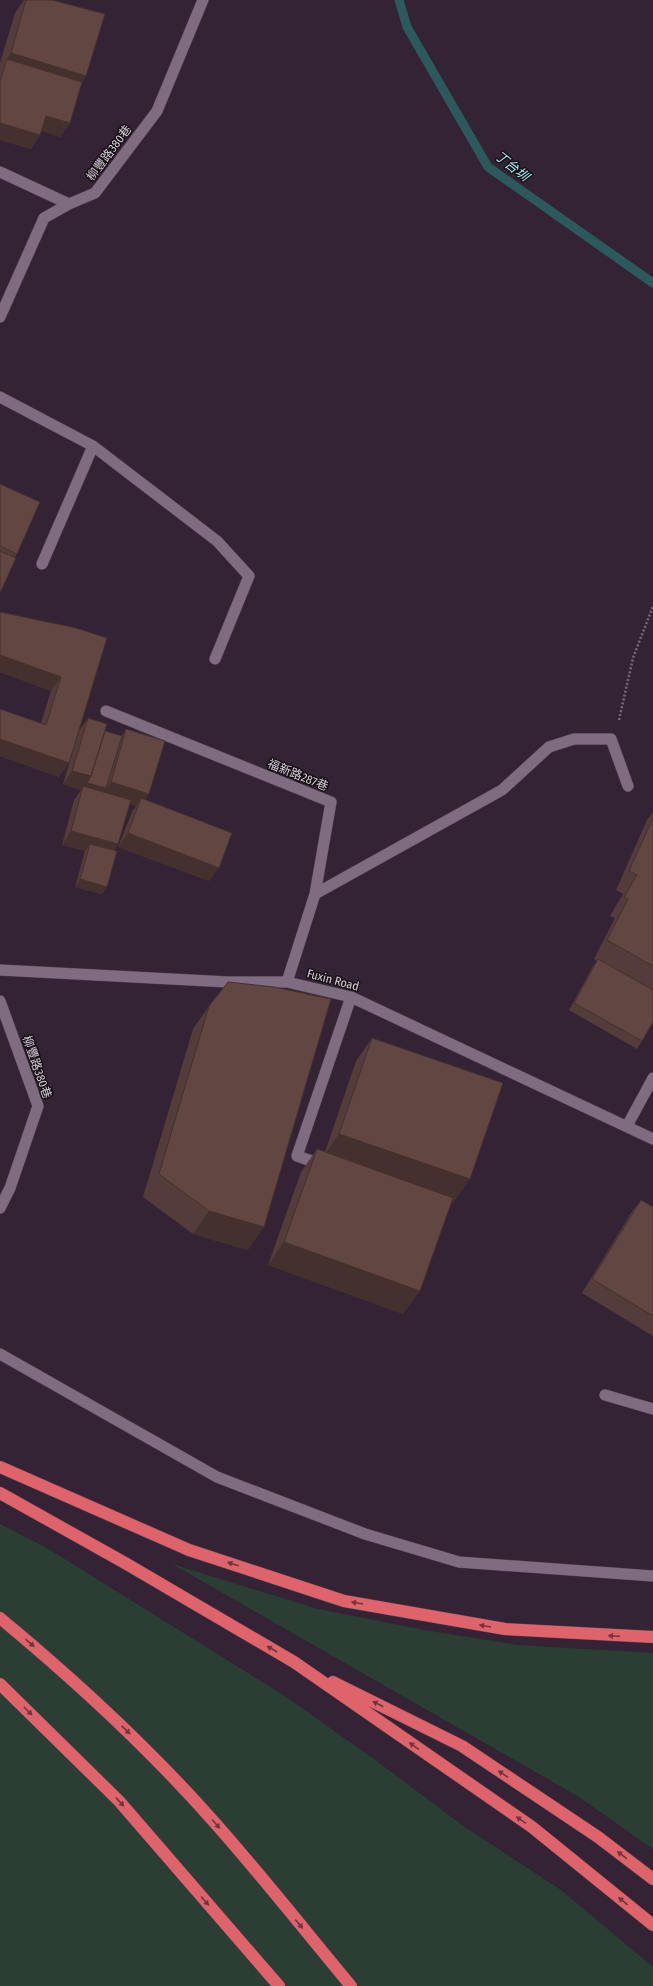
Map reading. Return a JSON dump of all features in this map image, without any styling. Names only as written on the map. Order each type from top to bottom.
[{"type":"highway","points":[[0,1467],[189,1550],[344,1601],[505,1629],[653,1637]]},
{"type":"highway","points":[[0,1493],[125,1563],[294,1662],[462,1746],[598,1837],[653,1879]]},
{"type":"highway","points":[[0,1618],[58,1666],[144,1747],[215,1823],[351,1986]]},
{"type":"highway","points":[[294,1662],[532,1827],[653,1925]]},
{"type":"highway","points":[[0,1684],[119,1801],[279,1986]]},
{"type":"street","name":"柳豐路380巷","points":[[0,317],[44,218],[69,204],[95,193],[157,111],[203,0]]},
{"type":"street","points":[[0,172],[69,204]]},
{"type":"street","points":[[0,397],[94,446],[217,541],[249,576],[215,659]]},
{"type":"street","points":[[42,564],[94,446]]},
{"type":"street","name":"福新路287巷","points":[[106,711],[331,802],[315,894],[287,982]]},
{"type":"street","points":[[315,894],[502,790],[549,747],[574,739],[612,739],[628,786]]},
{"type":"street","name":"Fuxin Road","points":[[0,970],[228,982],[287,982],[351,997],[653,1139]]},
{"type":"street","points":[[334,1170],[297,1156],[351,997]]},
{"type":"street","name":"柳豐路380巷","points":[[0,1001],[38,1106],[10,1188],[0,1208]]},
{"type":"street","points":[[627,1126],[653,1078]]},
{"type":"street","points":[[0,1354],[218,1477],[365,1534],[459,1562],[653,1576]]},
{"type":"street","points":[[605,1395],[653,1409]]},
{"type":"path","points":[[612,739],[621,715],[633,658],[653,606]]},
{"type":"green space","points":[[0,1524],[47,1548],[285,1696],[378,1762],[462,1825],[561,1890],[653,1967],[653,1986],[0,1986]]},
{"type":"green space","points":[[172,1564],[318,1609],[424,1630],[518,1645],[653,1653],[653,1849],[579,1797]]},
{"type":"building","points":[[26,0],[52,0],[105,14],[86,76],[11,53]]},
{"type":"building","points":[[7,59],[82,82],[70,123],[46,116],[40,135],[0,123],[0,81]]},
{"type":"building","points":[[0,484],[40,502],[17,554],[0,546]]},
{"type":"building","points":[[0,551],[16,558],[0,593]]},
{"type":"building","points":[[0,612],[76,628],[107,638],[69,763],[0,739],[0,709],[46,725],[61,677],[0,655]]},
{"type":"building","points":[[88,718],[107,724],[91,776],[72,771]]},
{"type":"building","points":[[126,729],[165,741],[149,794],[111,782]]},
{"type":"building","points":[[105,731],[122,736],[106,788],[87,783],[91,776]]},
{"type":"building","points":[[83,786],[131,800],[118,844],[71,831]]},
{"type":"building","points":[[141,798],[232,833],[219,868],[128,833]]},
{"type":"building","points":[[653,818],[653,966],[607,940],[628,899],[624,897],[637,875],[629,871]]},
{"type":"building","points":[[90,844],[117,851],[107,887],[80,879]]},
{"type":"building","points":[[598,959],[653,990],[653,1022],[642,1041],[574,1003]]},
{"type":"building","points":[[228,982],[274,987],[331,999],[264,1227],[209,1211],[159,1174],[209,1006]]},
{"type":"building","points":[[372,1038],[503,1083],[470,1179],[339,1134]]},
{"type":"building","points":[[317,1149],[453,1198],[420,1291],[284,1242]]},
{"type":"building","points":[[641,1200],[653,1207],[653,1316],[592,1279]]},
{"type":"waterway","name":"丁台圳","points":[[399,0],[407,27],[488,167],[653,283]]}]
